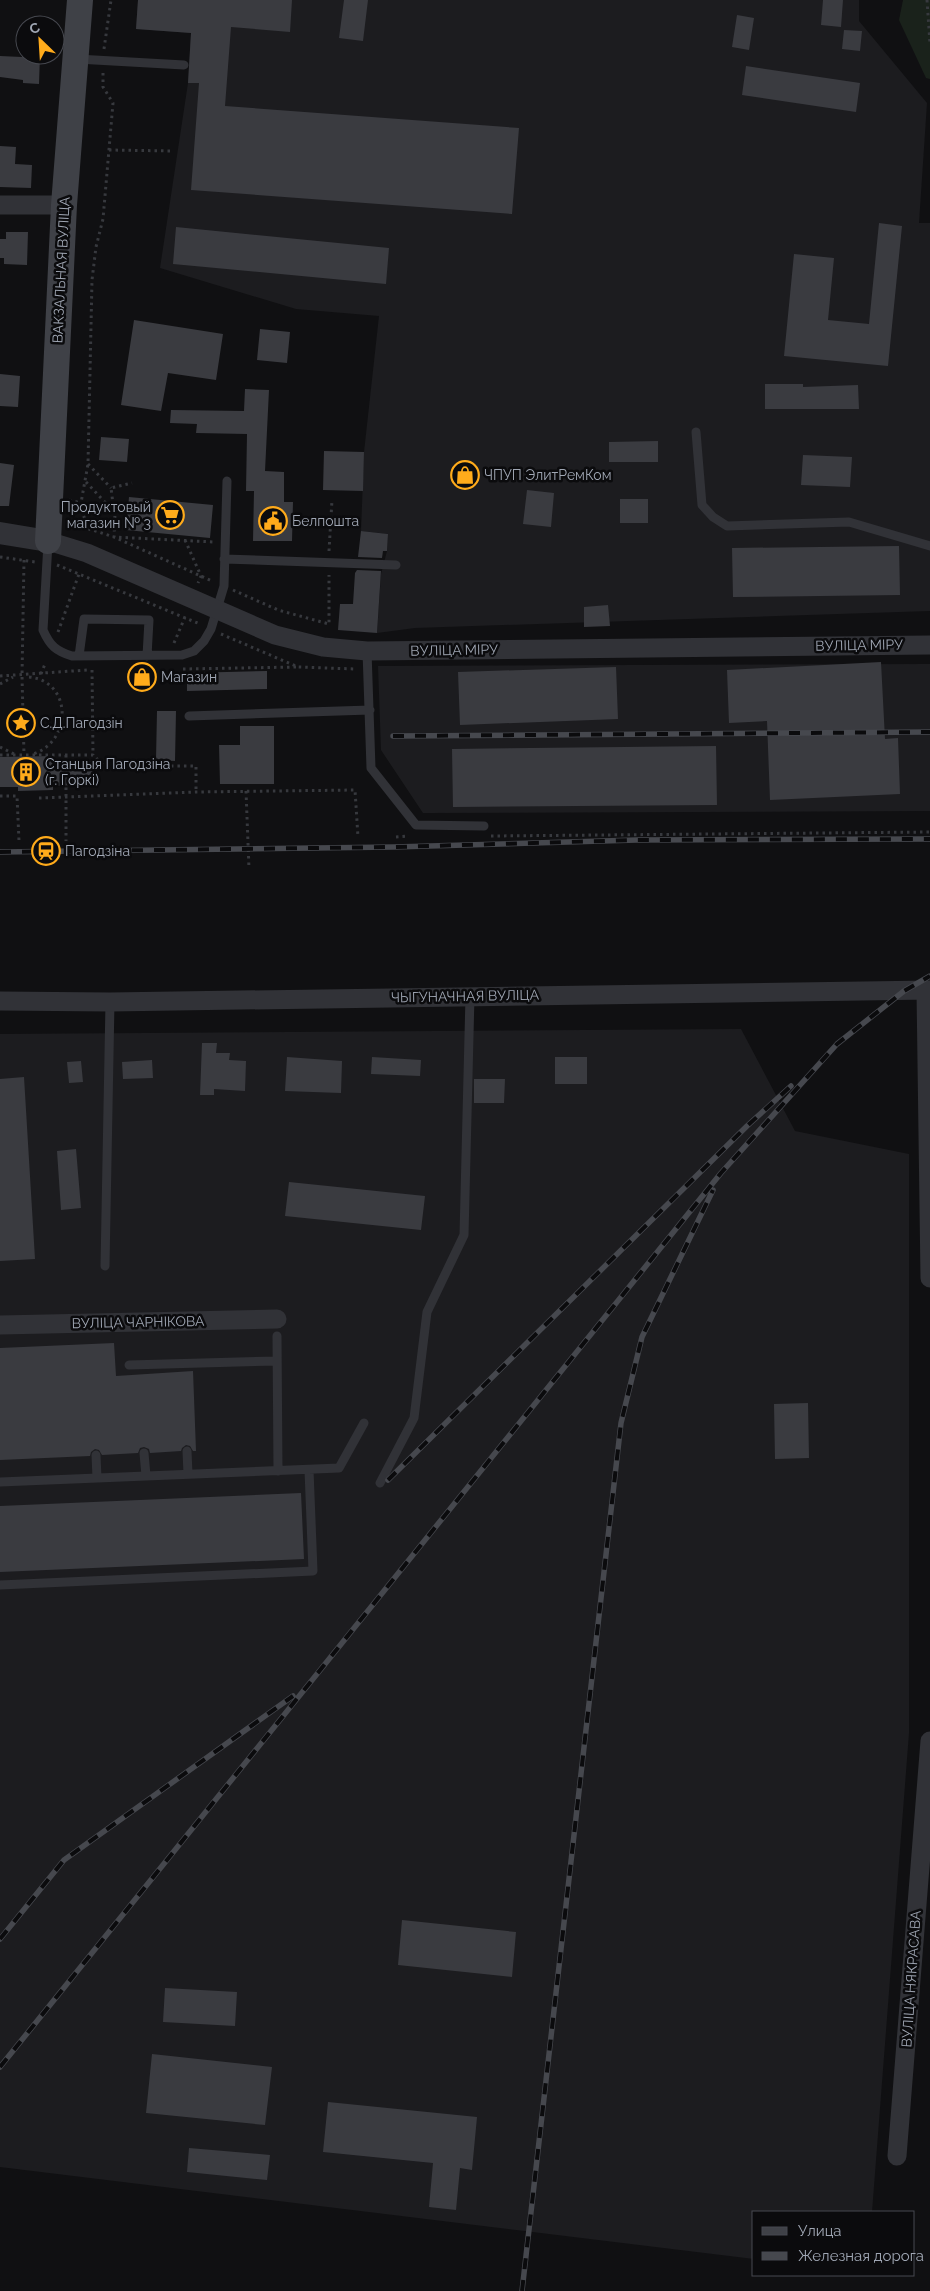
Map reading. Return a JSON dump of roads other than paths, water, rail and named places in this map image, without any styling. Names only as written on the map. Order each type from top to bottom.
[{"type":"main road","name":"ВАКЗАЛЬНАЯ ВУЛІЦА","points":[[43,551],[64,206],[80,0]]},
{"type":"street","points":[[0,205],[64,206]]},
{"type":"street","name":"ВУЛІЦА МІРУ","points":[[0,533],[43,551],[87,553],[256,627],[296,642],[367,651],[930,644]]},
{"type":"street","points":[[928,990],[930,1278]]},
{"type":"street","name":"ЧЫГУНАЧНАЯ ВУЛІЦА","points":[[0,1001],[110,1002],[928,990]]},
{"type":"street","name":"ВУЛІЦА ЧАРНІКОВА","points":[[0,1325],[277,1327]]},
{"type":"street","name":"ВУЛІЦА НЯКРАСАВА","points":[[897,2156],[930,1741]]},
{"type":"lane","points":[[75,59],[184,65]]},
{"type":"lane","points":[[696,432],[702,504],[713,518],[727,526],[849,522],[930,546]]},
{"type":"lane","points":[[43,551],[43,630],[48,642],[58,652],[79,656],[182,656],[194,650],[204,641],[210,629],[224,586],[227,481]]},
{"type":"lane","points":[[224,559],[396,565]]},
{"type":"lane","points":[[79,656],[84,620],[150,620],[147,656]]},
{"type":"lane","points":[[367,651],[371,768],[416,825],[484,831]]},
{"type":"lane","points":[[189,716],[370,710]]},
{"type":"lane","points":[[380,1483],[414,1418],[427,1312],[464,1235],[470,996]]},
{"type":"lane","points":[[105,1266],[110,1002]]},
{"type":"lane","points":[[277,1327],[278,1471]]},
{"type":"lane","points":[[129,1365],[277,1360]]},
{"type":"lane","points":[[0,1482],[339,1468],[364,1423]]},
{"type":"lane","points":[[187,1451],[188,1474]]},
{"type":"lane","points":[[144,1453],[146,1476]]},
{"type":"lane","points":[[96,1455],[97,1478]]},
{"type":"lane","points":[[0,1585],[314,1572],[309,1470]]},
{"type":"railway","points":[[393,736],[930,732]]},
{"type":"railway","points":[[0,852],[394,847],[637,840],[930,839]]},
{"type":"railway","points":[[0,2067],[721,1173],[837,1044],[904,991],[930,976]]},
{"type":"railway","points":[[388,1480],[747,1126],[791,1086]]},
{"type":"railway","points":[[522,2291],[621,1423],[642,1337],[713,1190]]},
{"type":"railway","points":[[0,1939],[64,1860],[293,1696]]},
{"type":"place","name":"ЧПУП ЭлитРемКом","points":[[465,475]]},
{"type":"place","name":"Продуктовый магазин № 3","points":[[170,515]]},
{"type":"place","name":"Белпошта","points":[[273,521]]},
{"type":"place","name":"Магазин","points":[[142,677]]},
{"type":"place","name":"С.Д.Пагодзін","points":[[21,723]]},
{"type":"place","name":"Станцыя Пагодзіна (г. Горкі)","points":[[26,772]]},
{"type":"place","name":"Пагодзіна","points":[[46,851]]}]
